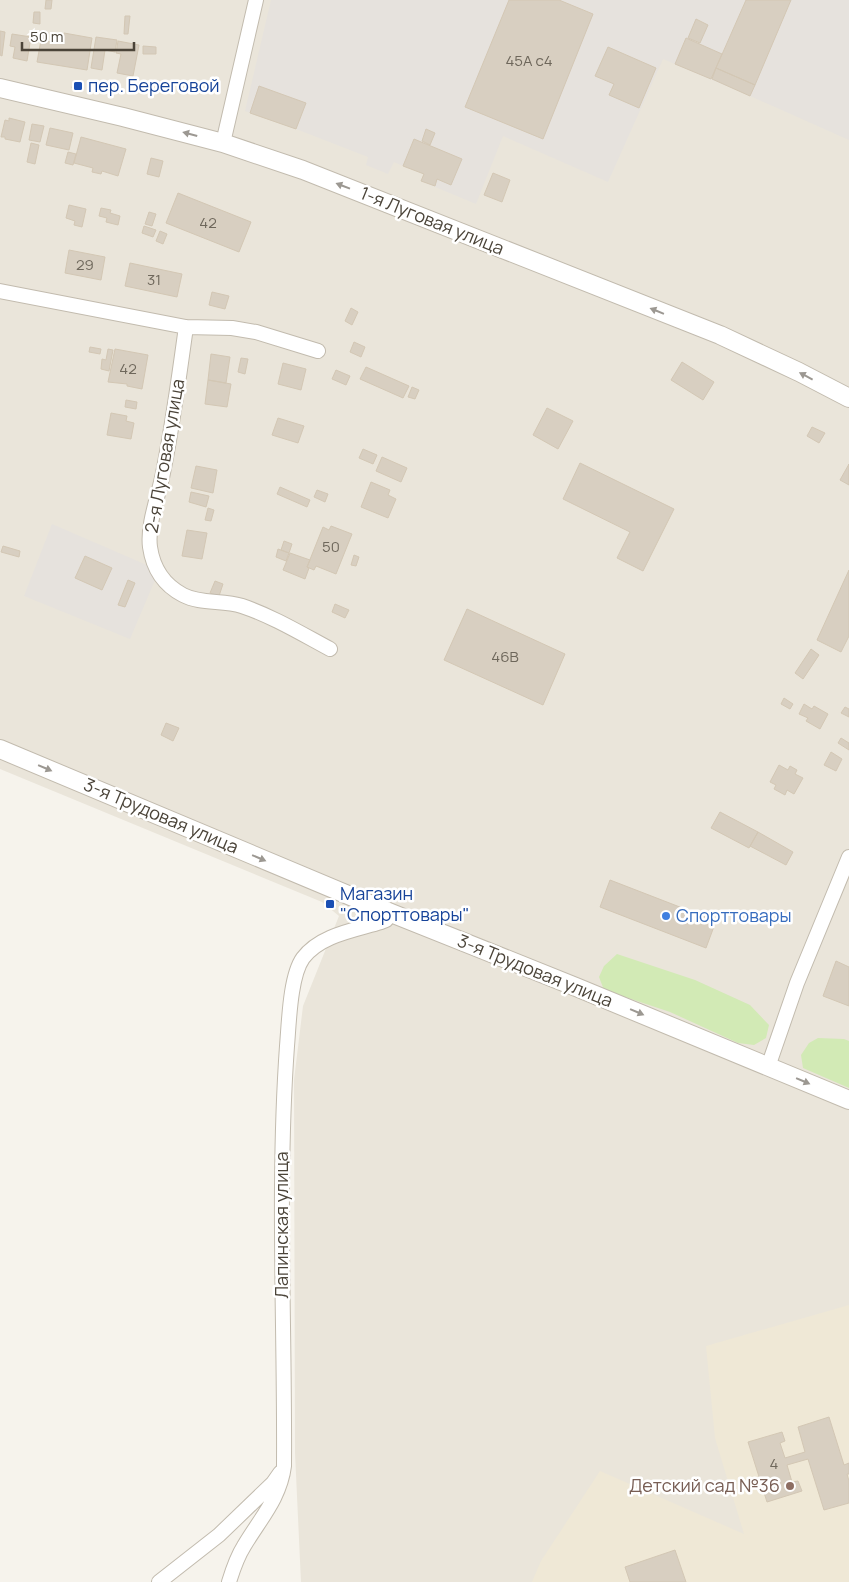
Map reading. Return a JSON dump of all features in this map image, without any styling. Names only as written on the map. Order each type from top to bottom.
[{"type":"street","points":[[223,142],[256,0]]},
{"type":"street","name":"1-я Луговая улица","points":[[0,88],[123,116],[223,142],[303,170],[720,335],[800,372],[849,398]]},
{"type":"street","points":[[0,291],[186,327],[232,328],[256,332],[318,351]]},
{"type":"street","name":"2-я Луговая улица","points":[[186,327],[170,433],[149,533],[152,558],[157,570],[172,588],[184,596],[242,606],[330,649]]},
{"type":"street","name":"3-я Трудовая улица","points":[[0,749],[390,913],[576,986],[849,1100]]},
{"type":"street","points":[[768,1067],[797,983],[849,857]]},
{"type":"street","name":"Лапинская улица","points":[[229,1582],[237,1558],[275,1498],[282,1481],[284,1466],[281,1252],[284,1093],[290,1010],[296,974],[303,958],[321,942],[386,920],[390,913]]},
{"type":"street","points":[[159,1582],[219,1535],[273,1483],[284,1466]]},
{"type":"shaded area","points":[[0,0],[849,0],[849,1582],[301,1582],[295,1453],[294,1080],[303,1006],[339,916],[322,902],[0,769]]},
{"type":"shaded area","points":[[271,0],[849,0],[849,140],[663,59],[608,182],[503,136],[476,204],[421,181],[424,174],[394,162],[388,174],[366,165],[368,157],[245,111]]},
{"type":"shaded area","points":[[52,524],[149,566],[155,580],[130,639],[24,596]]},
{"type":"shaded area","name":"Детский сад №36","points":[[849,1305],[849,1582],[532,1582],[541,1561],[600,1471],[744,1534],[715,1438],[706,1346]]},
{"type":"green space","points":[[617,954],[695,980],[750,1005],[769,1025],[766,1038],[754,1045],[738,1043],[670,1012],[604,990],[599,977],[604,966]]},
{"type":"green space","points":[[818,1038],[844,1039],[849,1041],[849,1088],[803,1068],[801,1055],[809,1043]]},
{"type":"building","points":[[46,0],[52,0],[51,9],[45,9]]},
{"type":"building","points":[[509,0],[559,0],[593,14],[543,139],[465,107]]},
{"type":"building","points":[[746,0],[791,0],[755,85],[716,68]]},
{"type":"building","points":[[34,12],[40,12],[40,24],[33,23]]},
{"type":"building","points":[[125,16],[130,16],[128,34],[124,34]]},
{"type":"building","points":[[696,19],[708,25],[700,43],[688,38]]},
{"type":"building","points":[[0,31],[5,32],[2,56],[0,55]]},
{"type":"building","points":[[64,33],[92,38],[87,70],[37,62],[41,40],[57,43],[57,41],[63,42]]},
{"type":"building","points":[[12,34],[31,37],[27,61],[13,58],[15,47],[10,46]]},
{"type":"building","points":[[96,37],[117,40],[115,52],[105,50],[102,70],[91,68]]},
{"type":"building","points":[[686,38],[722,54],[711,79],[675,64]]},
{"type":"building","points":[[118,41],[139,45],[133,76],[117,73],[121,54],[116,53]]},
{"type":"building","points":[[143,46],[156,47],[156,54],[143,54]]},
{"type":"building","points":[[608,47],[656,68],[639,108],[609,95],[614,84],[595,76]]},
{"type":"building","points":[[716,68],[755,85],[750,96],[712,79]]},
{"type":"building","points":[[73,83],[82,85],[81,90],[72,88]]},
{"type":"building","points":[[259,86],[306,103],[296,129],[250,113]]},
{"type":"building","points":[[9,118],[25,122],[20,142],[1,137],[5,120],[9,121]]},
{"type":"building","points":[[32,124],[44,126],[40,142],[29,140]]},
{"type":"building","points":[[50,128],[73,133],[69,150],[46,145]]},
{"type":"building","points":[[426,129],[435,133],[430,145],[422,141]]},
{"type":"building","points":[[81,137],[126,149],[118,176],[102,171],[101,174],[92,172],[93,168],[74,163]]},
{"type":"building","points":[[414,139],[462,159],[451,185],[437,179],[435,186],[421,181],[424,174],[403,166]]},
{"type":"building","points":[[31,143],[39,145],[35,164],[27,162]]},
{"type":"building","points":[[68,152],[76,154],[73,165],[65,163]]},
{"type":"building","points":[[151,158],[163,161],[159,177],[147,174]]},
{"type":"building","points":[[493,173],[510,180],[502,202],[484,195]]},
{"type":"building","points":[[178,193],[251,222],[239,252],[166,223]]},
{"type":"building","points":[[69,205],[86,209],[82,227],[74,225],[75,221],[66,218]]},
{"type":"building","points":[[101,208],[111,210],[110,213],[120,216],[118,225],[106,222],[107,218],[99,216]]},
{"type":"building","points":[[149,212],[156,214],[152,226],[145,224]]},
{"type":"building","points":[[144,226],[156,230],[153,237],[142,233]]},
{"type":"building","points":[[160,231],[167,234],[163,244],[156,241]]},
{"type":"building","points":[[69,250],[105,257],[101,280],[65,273]]},
{"type":"building","points":[[130,263],[182,274],[177,297],[125,286]]},
{"type":"building","points":[[212,292],[229,296],[225,309],[209,305]]},
{"type":"building","points":[[351,308],[358,312],[352,325],[345,321]]},
{"type":"building","points":[[354,342],[365,347],[361,357],[350,352]]},
{"type":"building","points":[[90,347],[101,349],[100,354],[89,352]]},
{"type":"building","points":[[108,349],[113,350],[109,371],[101,369],[102,359],[106,360]]},
{"type":"building","points":[[115,349],[148,355],[142,389],[127,386],[127,384],[108,382]]},
{"type":"building","points":[[211,354],[230,357],[226,383],[208,380]]},
{"type":"building","points":[[241,358],[248,359],[245,374],[238,372]]},
{"type":"building","points":[[682,362],[714,382],[703,400],[671,380]]},
{"type":"building","points":[[283,363],[306,369],[301,390],[278,384]]},
{"type":"building","points":[[366,367],[409,386],[403,398],[360,379]]},
{"type":"building","points":[[336,370],[350,376],[346,385],[332,379]]},
{"type":"building","points":[[208,380],[231,384],[227,407],[205,404]]},
{"type":"building","points":[[412,387],[419,390],[415,399],[408,397]]},
{"type":"building","points":[[126,400],[137,402],[136,409],[125,407]]},
{"type":"building","points":[[547,408],[573,421],[558,449],[533,435]]},
{"type":"building","points":[[111,413],[127,416],[126,421],[134,423],[131,439],[107,435]]},
{"type":"building","points":[[278,418],[304,426],[298,443],[272,435]]},
{"type":"building","points":[[812,427],[825,433],[819,443],[807,436]]},
{"type":"building","points":[[363,449],[377,455],[373,464],[359,458]]},
{"type":"building","points":[[382,457],[407,468],[401,482],[376,471]]},
{"type":"building","points":[[580,463],[674,509],[643,571],[617,558],[630,532],[563,499]]},
{"type":"building","points":[[849,464],[849,485],[840,480]]},
{"type":"building","points":[[196,466],[217,470],[213,493],[191,488]]},
{"type":"building","points":[[371,482],[390,490],[388,495],[396,499],[388,518],[361,507]]},
{"type":"building","points":[[280,487],[310,500],[307,507],[277,494]]},
{"type":"building","points":[[317,490],[328,494],[325,502],[314,497]]},
{"type":"building","points":[[191,492],[209,496],[206,507],[189,502]]},
{"type":"building","points":[[208,508],[214,510],[211,521],[205,520]]},
{"type":"building","points":[[331,526],[352,534],[336,574],[316,566],[314,570],[307,567],[323,527],[329,530]]},
{"type":"building","points":[[187,530],[207,533],[202,559],[182,556]]},
{"type":"building","points":[[284,541],[292,544],[289,553],[281,550]]},
{"type":"building","points":[[3,546],[20,551],[19,557],[1,552]]},
{"type":"building","points":[[278,549],[289,553],[286,561],[276,557]]},
{"type":"building","points":[[290,553],[310,560],[305,579],[283,570]]},
{"type":"building","points":[[354,555],[359,557],[356,566],[351,565]]},
{"type":"building","points":[[85,556],[112,568],[102,590],[75,578]]},
{"type":"building","points":[[849,570],[849,636],[841,652],[817,640]]},
{"type":"building","points":[[128,580],[135,583],[125,607],[118,605]]},
{"type":"building","points":[[215,581],[223,584],[219,596],[210,593]]},
{"type":"building","points":[[335,604],[349,610],[345,618],[332,612]]},
{"type":"building","points":[[467,609],[565,654],[543,705],[444,660]]},
{"type":"building","points":[[811,649],[819,655],[803,679],[795,673]]},
{"type":"building","points":[[784,698],[793,704],[790,709],[781,704]]},
{"type":"building","points":[[804,704],[812,709],[814,706],[828,714],[820,729],[806,721],[808,718],[799,714]]},
{"type":"building","points":[[845,707],[849,709],[849,717],[841,713]]},
{"type":"building","points":[[166,723],[179,728],[173,741],[161,735]]},
{"type":"building","points":[[841,738],[849,743],[849,750],[838,743]]},
{"type":"building","points":[[831,752],[842,759],[836,771],[824,765]]},
{"type":"building","points":[[779,765],[788,770],[790,766],[797,770],[795,774],[803,778],[794,794],[787,790],[785,795],[774,789],[776,785],[770,782]]},
{"type":"building","points":[[720,812],[758,832],[749,848],[711,828]]},
{"type":"building","points":[[758,832],[793,852],[786,865],[750,846]]},
{"type":"building","points":[[610,880],[716,921],[706,948],[600,907]]},
{"type":"building","points":[[836,961],[849,967],[849,1006],[823,996]]},
{"type":"building","points":[[829,1417],[844,1465],[849,1463],[849,1474],[847,1474],[849,1481],[849,1503],[824,1510],[808,1459],[787,1465],[792,1482],[798,1481],[802,1491],[767,1502],[748,1442],[782,1432],[785,1441],[780,1443],[785,1458],[805,1452],[798,1427]]},
{"type":"building","points":[[675,1550],[686,1582],[630,1582],[625,1567]]},
{"type":"place","name":"пер. Береговой","points":[[78,86]]},
{"type":"place","name":"Магазин \"Спорттовары\"","points":[[330,904]]},
{"type":"place","name":"Спорттовары","points":[[666,916]]},
{"type":"place","name":"Детский сад №36","points":[[790,1486]]}]
